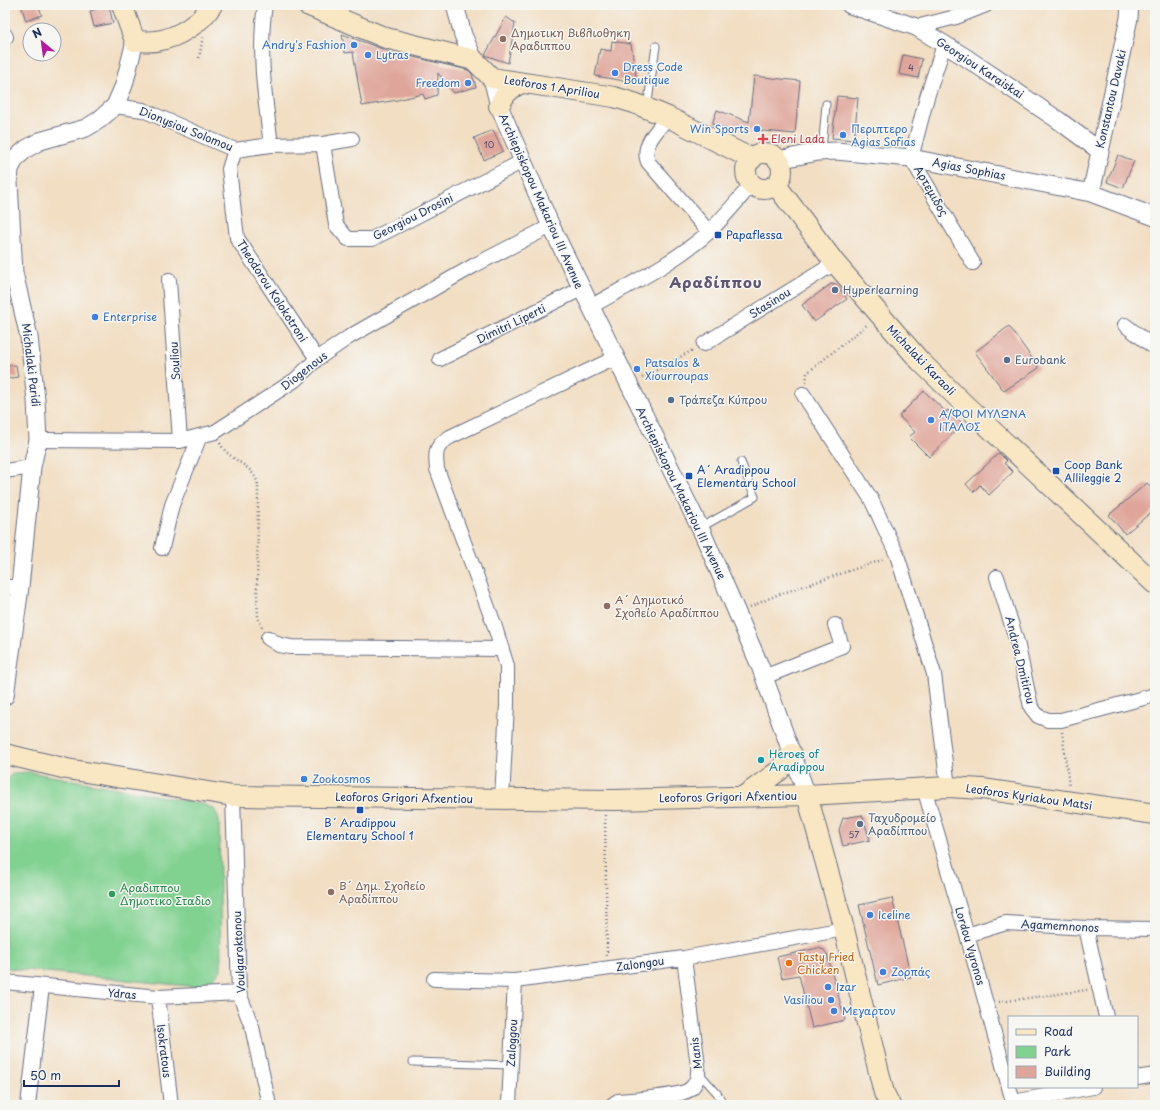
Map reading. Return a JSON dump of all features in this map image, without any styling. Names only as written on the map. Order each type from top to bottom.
[{"type":"main road","points":[[122,5],[135,41],[157,41],[174,36],[190,28],[208,12],[212,5]]},
{"type":"main road","points":[[307,5],[386,38],[474,60]]},
{"type":"main road","name":"Leoforos 1 Apriliou","points":[[474,60],[492,78],[614,97],[634,103],[752,159]]},
{"type":"main road","points":[[499,106],[503,97],[510,89],[522,83]]},
{"type":"main road","points":[[768,154],[778,160],[782,170],[781,176],[776,185],[771,188],[761,189],[748,180],[746,169],[752,159],[756,155],[768,154]]},
{"type":"main road","name":"Michalaki Karaoli","points":[[776,185],[835,263],[920,361],[1155,584]]},
{"type":"main road","name":"Leoforos Grigori Afxentiou","points":[[5,754],[67,769],[233,796],[604,800],[807,795]]},
{"type":"main road","points":[[744,796],[780,770],[792,754]]},
{"type":"main road","name":"Leoforos Kyriakou Matsi","points":[[807,795],[948,787],[983,789],[1155,814]]},
{"type":"main road","name":"Archiepiskopou Makariou III Avenue","points":[[807,795],[844,929],[884,1093],[890,1105]]},
{"type":"street","points":[[265,5],[262,26],[263,75],[271,145]]},
{"type":"street","points":[[456,5],[463,35],[474,60]]},
{"type":"street","name":"Georgiou Karaiskai","points":[[850,5],[916,27],[965,57],[1058,120],[1100,151]]},
{"type":"street","points":[[916,27],[956,17],[986,5]]},
{"type":"street","name":"Konstantou Davaki","points":[[1091,193],[1129,18],[1130,5]]},
{"type":"street","name":"Michalaki Paridi","points":[[5,696],[12,587],[32,467],[38,440],[30,338],[14,273],[8,203],[10,169],[16,158],[26,149],[40,141],[86,128],[99,120],[115,106],[124,85],[135,41]]},
{"type":"street","name":"Αρτεμιδος","points":[[944,45],[927,97],[911,158],[973,263]]},
{"type":"street","name":"Archiepiskopou Makariou III Avenue","points":[[492,78],[499,106],[551,226],[700,528],[737,612],[764,677],[807,795]]},
{"type":"street","name":"Dionysiou Solomou","points":[[115,106],[143,110],[235,150],[271,145],[323,144],[352,139]]},
{"type":"street","points":[[668,118],[648,142],[646,156],[648,162],[709,232]]},
{"type":"street","name":"Georgiou Drosini","points":[[323,144],[336,225],[348,239],[372,239],[523,161]]},
{"type":"street","name":"Theodorou Kolokotroni","points":[[235,150],[229,170],[236,238],[317,360]]},
{"type":"street","name":"Agias Sophias","points":[[778,160],[822,151],[911,158],[1091,193],[1155,217]]},
{"type":"street","points":[[590,307],[666,264],[709,232],[752,184]]},
{"type":"street","name":"Diogenous","points":[[38,440],[180,441],[215,432],[295,380],[317,360],[349,337],[468,268],[551,226]]},
{"type":"street","name":"Stasinou","points":[[704,344],[835,263]]},
{"type":"street","name":"Souliou","points":[[169,280],[180,441]]},
{"type":"street","name":"Dimitri Liperti","points":[[440,359],[581,289]]},
{"type":"street","points":[[1125,325],[1155,348]]},
{"type":"street","points":[[502,799],[507,666],[492,618],[437,469],[435,456],[441,442],[450,436],[615,358]]},
{"type":"street","points":[[804,394],[871,500],[897,555],[934,674],[948,787]]},
{"type":"street","points":[[162,548],[172,505],[200,436]]},
{"type":"street","points":[[5,471],[32,467]]},
{"type":"street","name":"Andrea Dmitirou","points":[[997,577],[1017,642],[1031,706],[1038,716],[1048,720],[1060,720],[1155,695]]},
{"type":"street","points":[[764,677],[842,646],[835,625]]},
{"type":"street","points":[[268,638],[279,645],[291,647],[502,649]]},
{"type":"street","name":"Lordou Vyronos","points":[[924,788],[1008,1085]]},
{"type":"street","name":"Voulgaroktonou","points":[[233,796],[239,993],[252,1027],[269,1105]]},
{"type":"street","name":"Agamemnonos","points":[[967,936],[1006,923],[1086,928],[1155,929]]},
{"type":"street","points":[[1086,928],[1106,1016]]},
{"type":"street","name":"Zalongou","points":[[434,979],[515,981],[684,958],[844,929]]},
{"type":"street","name":"Manis","points":[[612,1105],[618,1101],[684,1093],[693,1087],[698,1078],[699,1073],[684,958]]},
{"type":"street","name":"Zaloggou","points":[[508,1105],[515,981]]},
{"type":"street","name":"Ydras","points":[[5,982],[158,997],[239,993]]},
{"type":"street","points":[[28,1105],[42,986]]},
{"type":"street","name":"Isokratous","points":[[158,997],[171,1105]]},
{"type":"street","points":[[1138,1078],[1155,1075]]},
{"type":"street","name":"Lordou Vyronos","points":[[1009,1088],[1013,1104]]},
{"type":"street","points":[[1013,1104],[1087,1088]]},
{"type":"lane","points":[[647,108],[656,46]]},
{"type":"lane","points":[[822,151],[826,104]]},
{"type":"lane","points":[[700,528],[755,497],[741,462]]},
{"type":"lane","points":[[413,1062],[511,1065]]},
{"type":"lane","points":[[699,1073],[717,1093],[724,1105]]},
{"type":"path","points":[[804,394],[807,373],[879,315]]},
{"type":"path","points":[[629,385],[704,344]]},
{"type":"path","points":[[215,432],[223,449],[248,468],[256,479],[258,491],[258,618],[268,638]]},
{"type":"path","points":[[737,612],[777,595],[897,555]]},
{"type":"path","points":[[1060,720],[1072,802]]},
{"type":"path","points":[[604,800],[607,968]]},
{"type":"path","points":[[986,1004],[1099,988]]},
{"type":"green space","name":"Αραδιππου Δημοτικο Σταδιο","points":[[29,772],[203,804],[214,809],[219,819],[221,970],[210,982],[198,987],[5,968],[5,781],[13,773]]},
{"type":"building","points":[[21,5],[38,5],[42,15],[26,21]]},
{"type":"building","points":[[109,6],[113,23],[94,27],[90,11]]},
{"type":"building","name":"Δημοτικη Βιβλιοθηκη Αραδιππου","points":[[506,17],[515,23],[508,63],[485,55]]},
{"type":"building","points":[[342,34],[401,56],[401,54],[468,70],[472,74],[476,87],[454,93],[438,73],[437,95],[425,99],[423,94],[362,106],[353,52],[345,53]]},
{"type":"building","points":[[612,41],[631,44],[637,83],[595,76],[600,49],[611,51]]},
{"type":"building","points":[[903,55],[922,59],[918,78],[899,74]]},
{"type":"building","points":[[754,76],[800,81],[795,134],[733,128],[731,131],[712,124],[717,110],[749,122]]},
{"type":"building","points":[[837,96],[858,98],[854,140],[832,138]]},
{"type":"building","points":[[493,130],[503,151],[484,160],[474,138]]},
{"type":"building","points":[[1118,155],[1134,161],[1123,188],[1107,182]]},
{"type":"building","points":[[831,284],[837,285],[847,299],[814,322],[802,305]]},
{"type":"building","name":"Eurobank","points":[[1009,326],[1039,368],[1004,391],[975,352]]},
{"type":"building","points":[[16,365],[18,377],[5,379],[5,366]]},
{"type":"building","name":"Α/ΦΟΙ ΜΥΛΩΝΑ ΙΤΑΛΟΣ","points":[[924,391],[946,412],[948,410],[963,424],[929,457],[909,437],[915,432],[899,416]]},
{"type":"building","points":[[999,453],[1007,461],[1004,463],[1013,472],[989,495],[980,485],[973,492],[966,484]]},
{"type":"building","points":[[1147,483],[1155,493],[1155,509],[1125,534],[1109,515]]},
{"type":"building","points":[[862,815],[870,840],[843,846],[839,830],[843,818]]},
{"type":"building","points":[[892,898],[911,977],[878,985],[859,905]]},
{"type":"building","points":[[818,948],[824,950],[827,954],[845,1020],[812,1028],[799,975],[782,978],[777,957]]},
{"type":"place","name":"Δημοτικη Βιβλιοθηκη Αραδιππου","points":[[503,39]]},
{"type":"place","name":"Andry's Fashion","points":[[354,45]]},
{"type":"place","name":"Lytras","points":[[368,55]]},
{"type":"place","name":"Dress Code Boutique","points":[[615,73]]},
{"type":"place","name":"Freedom","points":[[468,83]]},
{"type":"place","name":"Win Sports","points":[[757,129]]},
{"type":"place","name":"Περιπτερο Agias Sofias","points":[[843,135]]},
{"type":"place","name":"Eleni Lada","points":[[763,139]]},
{"type":"place","name":"Papaflessa","points":[[718,235]]},
{"type":"place","name":"Hyperlearning","points":[[835,290]]},
{"type":"place","name":"Enterprise","points":[[95,317]]},
{"type":"place","name":"Eurobank","points":[[1007,360]]},
{"type":"place","name":"Patsalos & Xiourroupas","points":[[637,369]]},
{"type":"place","name":"Τράπεζα Κύπρου","points":[[671,400]]},
{"type":"place","name":"Α/ΦΟΙ ΜΥΛΩΝΑ ΙΤΑΛΟΣ","points":[[931,420]]},
{"type":"place","name":"Coop Bank Allileggie 2","points":[[1056,471]]},
{"type":"place","name":"A´ Aradippou Elementary School","points":[[689,476]]},
{"type":"place","name":"Α´ Δημοτικό Σχολείο Αραδίππου","points":[[607,606]]},
{"type":"place","name":"Heroes of Aradippou","points":[[761,760]]},
{"type":"place","name":"Zookosmos","points":[[304,779]]},
{"type":"place","name":"B´ Aradippou Elementary School 1","points":[[360,810]]},
{"type":"place","name":"Ταχυδρομείο Αραδίππου","points":[[860,824]]},
{"type":"place","name":"Β´ Δημ. Σχολείο Αραδίππου","points":[[331,892]]},
{"type":"place","name":"Αραδιππου Δημοτικο Σταδιο","points":[[112,894]]},
{"type":"place","name":"Iceline","points":[[870,915]]},
{"type":"place","name":"Tasty Fried Chicken","points":[[789,963]]},
{"type":"place","name":"Ζορπάς","points":[[883,972]]},
{"type":"place","name":"Izar","points":[[828,987]]},
{"type":"place","name":"Vasiliou","points":[[831,1000]]},
{"type":"place","name":"Μεγαρτον","points":[[834,1011]]},
{"type":"district","name":"Αραδίππου","points":[[716,283]]}]
